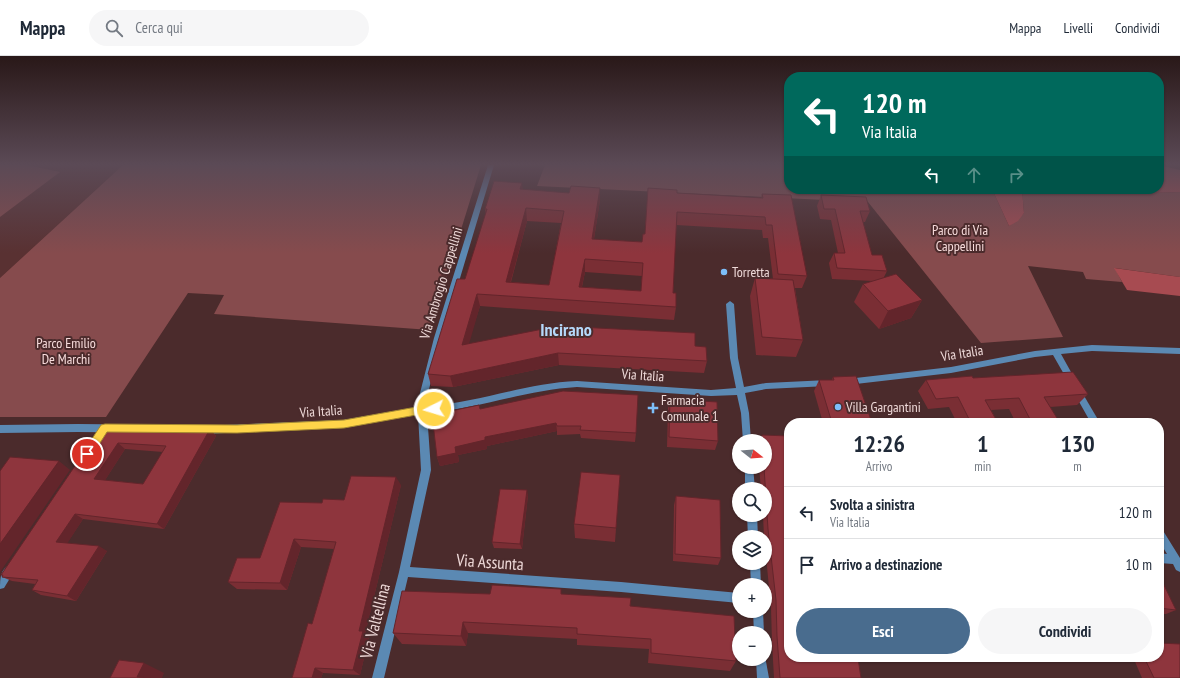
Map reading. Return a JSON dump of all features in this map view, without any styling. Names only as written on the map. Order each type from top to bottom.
[{"type":"street","name":"Via Ambrogio Cappellini","points":[[422,410],[422,397],[438,338],[482,194]]},
{"type":"street","points":[[730,304],[734,358],[745,413],[746,434]]},
{"type":"street","name":"Via Italia","points":[[0,429],[237,429],[344,424],[422,410],[450,408],[556,385],[577,384],[711,393],[741,391],[766,386],[852,382],[951,370],[1055,351],[1092,348],[1180,351]]},
{"type":"street","points":[[1055,351],[1093,418]]},
{"type":"street","points":[[404,572],[426,470],[422,410]]},
{"type":"street","points":[[96,441],[105,428]]},
{"type":"street","points":[[1164,540],[1178,563]]},
{"type":"street","points":[[1164,559],[1178,563]]},
{"type":"street","points":[[0,584],[13,565]]},
{"type":"street","name":"Via Assunta","points":[[404,572],[620,587],[732,597]]},
{"type":"street","name":"Via Valtellina","points":[[378,678],[404,572]]},
{"type":"street","points":[[762,666],[763,678]]},
{"type":"shaded area","points":[[0,194],[91,194],[0,278]]},
{"type":"shaded area","points":[[994,194],[1022,194],[1024,213],[1018,221],[1009,226]]},
{"type":"shaded area","points":[[1114,268],[1180,277],[1180,296],[1127,290]]},
{"type":"green space","points":[[0,194],[31,194],[0,217]]},
{"type":"green space","name":"Parco Emilio De Marchi","points":[[91,194],[472,194],[430,330],[214,314],[224,295],[188,293],[106,417],[0,417],[0,278]]},
{"type":"green space","name":"Parco di Via Cappellini","points":[[703,194],[994,194],[1009,226],[1024,213],[1022,194],[1180,194],[1180,277],[1115,268],[1122,282],[1086,279],[1083,272],[1028,266],[1063,337],[981,343],[868,202]]},
{"type":"building","points":[[490,194],[599,194],[592,239],[642,242],[643,234],[645,234],[648,194],[695,194],[763,198],[762,194],[791,195],[807,276],[778,274],[772,225],[766,225],[765,217],[677,212],[673,293],[676,293],[676,307],[477,294],[462,345],[558,326],[695,333],[695,346],[706,347],[707,361],[558,353],[450,376],[428,374],[457,279],[465,279],[487,209],[485,209]],"holes":[[[526,208],[564,211],[549,285],[506,282]],[[585,259],[643,263],[641,291],[579,287]]]},
{"type":"building","points":[[821,195],[866,197],[870,211],[860,211],[872,255],[882,255],[887,271],[837,268],[834,253],[845,253],[835,209],[824,209]]},
{"type":"building","points":[[896,274],[922,300],[888,311],[863,284]]},
{"type":"building","points":[[755,278],[793,280],[803,340],[762,337]]},
{"type":"building","points":[[1073,372],[1088,394],[1044,397],[1057,418],[1029,418],[1019,398],[985,400],[995,418],[968,418],[958,397],[936,399],[926,380],[972,376],[973,378]]},
{"type":"building","name":"Villa Gargantini","points":[[856,376],[870,418],[830,418],[819,380],[834,380],[833,377]]},
{"type":"building","points":[[563,391],[638,395],[636,433],[580,430],[581,426],[557,426],[556,423],[485,437],[485,440],[455,447],[456,453],[437,457],[432,415],[479,405],[480,409]]},
{"type":"building","points":[[670,399],[717,402],[718,441],[669,437]]},
{"type":"building","points":[[100,429],[210,429],[157,524],[75,514],[56,542],[99,546],[67,596],[32,590],[38,580],[2,577],[3,575],[1,575]],"holes":[[[118,443],[166,446],[143,484],[94,479]]]},
{"type":"building","points":[[772,435],[784,436],[784,662],[859,662],[861,678],[780,678],[776,600],[772,564],[772,530],[768,530],[768,522],[772,522],[772,482],[765,482],[764,474],[772,474]]},
{"type":"building","points":[[10,457],[59,461],[0,544],[0,471]]},
{"type":"building","points":[[581,472],[620,475],[616,528],[574,524]]},
{"type":"building","points":[[351,476],[396,477],[359,631],[363,631],[353,670],[315,668],[312,678],[292,678],[308,623],[312,624],[336,542],[294,539],[280,583],[228,582],[237,558],[260,558],[280,502],[322,503],[323,499],[344,500]]},
{"type":"building","points":[[500,489],[527,490],[520,544],[492,542]]},
{"type":"building","points":[[676,496],[720,500],[721,558],[675,554]]},
{"type":"building","points":[[492,585],[561,589],[561,594],[631,598],[630,606],[732,616],[732,618],[734,618],[734,626],[732,626],[732,661],[651,653],[651,639],[577,634],[577,628],[463,622],[461,636],[393,633],[402,591],[490,594]]},
{"type":"building","points":[[1164,585],[1176,610],[1164,609]]},
{"type":"building","points":[[1164,643],[1180,644],[1180,678],[1154,678],[1146,662],[1164,662]]},
{"type":"building","points":[[119,660],[144,663],[137,677],[151,678],[110,678]]},
{"type":"place","name":"Torretta","points":[[724,272]]},
{"type":"place","name":"Villa Gargantini","points":[[838,407]]},
{"type":"place","name":"Farmacia Comunale 1","points":[[653,408]]},
{"type":"district","name":"Incirano","points":[[566,330]]},
{"type":"route","points":[[87,454],[105,428],[196,430],[344,424],[434,409]]}]
